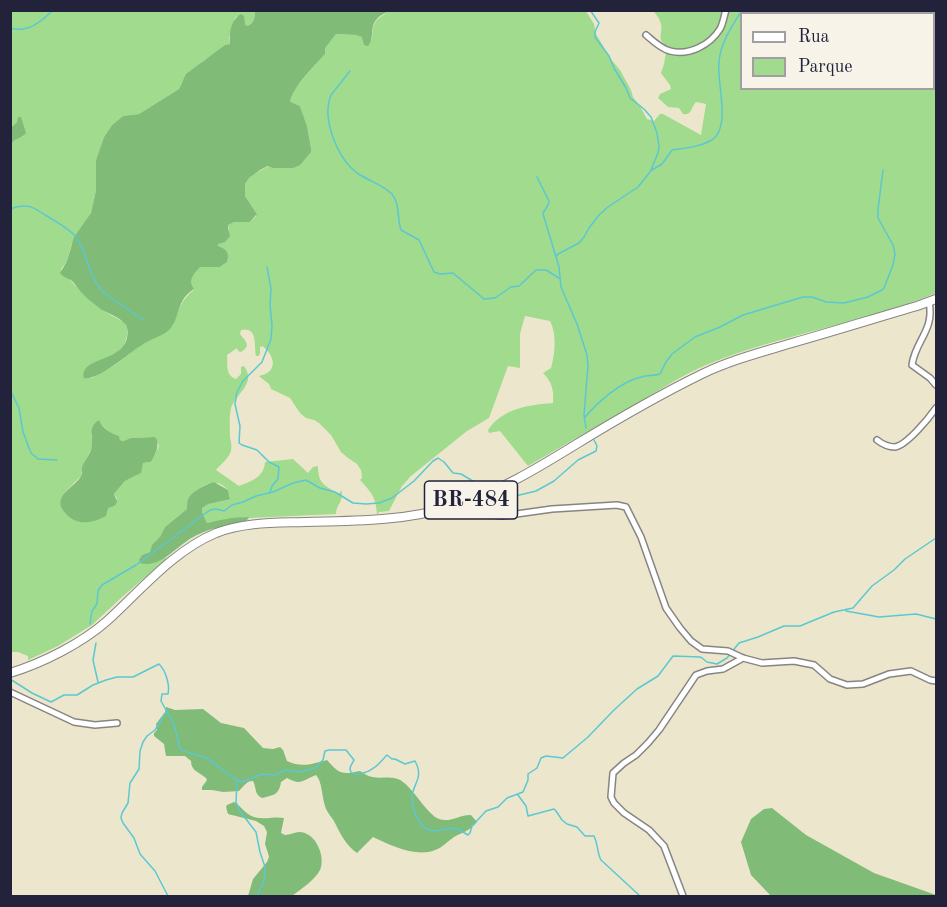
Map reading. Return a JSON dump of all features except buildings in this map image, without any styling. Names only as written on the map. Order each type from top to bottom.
[{"type":"main road","name":"BR-484","points":[[10,673],[64,650],[92,633],[181,554],[219,532],[257,524],[385,519],[436,511],[468,501],[517,479],[648,402],[710,370],[933,301]]},
{"type":"street","points":[[646,35],[668,51],[681,52],[700,48],[720,28],[726,10]]},
{"type":"street","points":[[933,301],[930,322],[912,364],[930,378],[936,386]]},
{"type":"street","points":[[877,440],[891,447],[900,446],[936,408]]},
{"type":"street","points":[[468,501],[485,513],[502,516],[552,509],[617,505],[626,507],[641,537],[666,608],[691,641],[702,649],[731,652],[762,663],[794,661],[814,665],[830,679],[847,685],[863,684],[889,674],[911,671],[936,681]]},
{"type":"street","points":[[683,897],[664,846],[649,830],[624,813],[614,803],[611,797],[614,773],[636,755],[659,730],[696,675],[707,670],[723,669],[743,658]]},
{"type":"street","points":[[10,692],[74,722],[95,725],[117,723]]},
{"type":"green space","points":[[11,11],[255,11],[253,22],[247,26],[237,16],[235,18],[229,38],[230,44],[225,45],[203,61],[182,82],[179,89],[139,114],[123,116],[112,125],[104,137],[96,160],[96,190],[91,213],[77,233],[67,261],[61,269],[79,290],[107,313],[124,322],[127,328],[124,345],[116,354],[103,360],[90,379],[115,365],[145,342],[173,325],[183,301],[194,290],[191,280],[199,267],[220,267],[227,262],[227,252],[218,244],[229,231],[228,225],[233,222],[250,222],[257,215],[245,196],[245,184],[249,178],[269,166],[293,168],[311,148],[300,106],[291,102],[290,99],[301,81],[325,54],[324,48],[336,34],[372,39],[376,22],[390,11],[586,11],[594,24],[596,34],[620,70],[647,119],[654,121],[660,114],[663,114],[701,135],[706,104],[696,102],[690,112],[683,114],[679,108],[668,107],[658,98],[660,94],[671,89],[661,73],[667,47],[661,38],[660,22],[653,11],[936,11],[936,293],[879,313],[734,354],[706,365],[677,379],[528,466],[500,431],[489,433],[488,430],[509,412],[553,403],[552,386],[543,373],[551,368],[555,344],[554,332],[550,321],[525,316],[520,334],[520,368],[508,366],[489,418],[467,431],[411,476],[402,486],[389,511],[379,512],[377,515],[376,504],[360,480],[361,470],[357,464],[341,452],[331,435],[319,423],[306,418],[290,398],[271,389],[269,384],[259,376],[270,371],[272,358],[262,346],[260,354],[256,356],[253,334],[250,331],[241,330],[240,334],[247,345],[241,352],[237,348],[227,355],[228,369],[230,375],[236,379],[241,374],[241,367],[244,366],[248,378],[231,408],[231,451],[227,459],[216,470],[239,486],[260,475],[265,462],[293,459],[308,473],[313,467],[318,466],[319,476],[323,483],[337,493],[341,490],[342,497],[336,514],[247,517],[207,523],[202,508],[208,503],[230,498],[228,490],[221,484],[204,485],[188,501],[187,509],[165,527],[150,552],[142,555],[139,562],[166,557],[165,560],[92,625],[58,646],[28,660],[28,656],[10,652],[10,145],[24,136],[17,119],[11,126]],"holes":[[[100,423],[110,433],[119,436],[123,441],[131,438],[155,437],[159,446],[151,462],[143,463],[137,475],[125,481],[114,494],[117,498],[114,506],[66,514],[62,509],[65,492],[81,476],[82,468],[93,445],[91,435]]]},
{"type":"green space","points":[[255,11],[390,11],[380,16],[375,22],[368,46],[364,45],[362,37],[336,34],[325,48],[325,54],[297,87],[290,100],[300,106],[307,126],[311,152],[300,165],[293,168],[268,166],[249,178],[245,184],[245,196],[258,216],[256,215],[250,222],[234,222],[228,225],[230,236],[225,242],[218,244],[227,252],[227,262],[220,267],[200,267],[197,270],[191,280],[194,289],[184,298],[170,329],[98,375],[84,378],[84,371],[88,366],[117,352],[123,346],[128,334],[127,327],[122,321],[98,307],[72,281],[60,273],[67,261],[74,237],[91,213],[96,190],[96,160],[104,137],[112,125],[123,116],[139,114],[179,89],[186,74],[225,45],[230,44],[231,27],[235,19],[241,14],[247,26],[253,22]]},
{"type":"green space","points":[[18,117],[21,117],[26,133],[11,145],[11,126],[17,122]]},
{"type":"green space","points":[[99,420],[105,428],[123,441],[131,438],[155,437],[157,449],[151,462],[143,463],[141,473],[125,481],[114,494],[117,503],[108,508],[106,516],[90,522],[82,522],[72,519],[65,513],[61,502],[64,494],[82,474],[82,467],[92,446],[92,430]]},
{"type":"green space","points":[[214,482],[228,490],[230,499],[208,504],[202,508],[207,523],[232,518],[249,518],[246,521],[221,526],[197,535],[155,562],[140,563],[142,555],[150,552],[152,545],[160,537],[165,527],[187,509],[190,496],[200,488]]},
{"type":"green space","points":[[166,707],[175,710],[203,709],[221,723],[244,728],[263,748],[280,747],[287,761],[292,763],[307,765],[327,760],[341,772],[360,771],[372,777],[400,780],[435,817],[448,820],[471,815],[477,822],[469,830],[454,837],[440,848],[428,852],[412,852],[373,837],[357,853],[344,840],[327,811],[320,781],[316,775],[299,782],[287,778],[281,782],[275,794],[262,798],[257,793],[253,781],[247,783],[239,791],[202,790],[207,780],[194,769],[191,761],[185,756],[166,756],[164,744],[154,736],[157,730],[156,724]]},
{"type":"green space","points":[[234,802],[254,817],[284,818],[281,833],[285,835],[297,832],[310,836],[318,846],[322,859],[318,874],[292,896],[248,896],[253,879],[269,857],[265,844],[267,832],[264,826],[256,821],[228,814],[227,805]]},
{"type":"green space","points":[[772,808],[806,835],[874,873],[936,896],[771,896],[751,875],[741,842],[751,819],[764,809]]},
{"type":"waterway","points":[[10,28],[28,28],[53,10]]},
{"type":"waterway","points":[[556,257],[579,243],[599,215],[638,187],[650,172],[659,147],[651,117],[630,98],[609,56],[595,37],[599,23],[590,10]]},
{"type":"waterway","points":[[652,170],[662,164],[672,150],[703,144],[712,140],[718,133],[722,114],[720,54],[727,34],[740,13]]},
{"type":"waterway","points":[[350,71],[331,95],[328,105],[328,116],[334,139],[352,169],[392,194],[396,202],[401,230],[419,240],[434,272],[453,273],[484,299],[495,298],[511,287],[519,286],[536,270],[546,270],[559,278]]},
{"type":"waterway","points":[[584,418],[603,399],[625,383],[643,376],[660,374],[672,354],[695,337],[743,315],[803,297],[844,303],[868,297],[882,290],[893,265],[895,254],[893,245],[878,218],[883,170]]},
{"type":"waterway","points":[[537,177],[549,201],[543,214],[559,267],[561,287],[587,355],[584,415],[586,428]]},
{"type":"waterway","points":[[10,209],[20,206],[32,208],[70,231],[80,244],[98,286],[143,320]]},
{"type":"waterway","points":[[267,267],[271,289],[271,339],[262,362],[243,381],[237,392],[235,404],[240,426],[239,443],[257,450],[269,462],[279,467],[278,479],[270,492]]},
{"type":"waterway","points":[[10,390],[19,408],[23,432],[31,453],[38,459],[57,460]]},
{"type":"waterway","points":[[495,501],[536,491],[554,481],[578,460],[596,451],[597,446],[594,440]]},
{"type":"waterway","points":[[90,624],[92,611],[97,604],[98,591],[102,585],[136,565],[210,510],[224,511],[232,505],[306,480],[320,488],[335,492],[353,503],[379,503],[392,498],[438,458],[453,473],[461,474],[483,487]]},
{"type":"waterway","points":[[10,679],[51,702],[64,695],[77,695],[106,680],[133,677],[159,664],[168,686],[168,694],[162,694],[161,701],[174,724],[180,749],[185,752],[206,758],[242,782],[263,774],[275,775],[285,770],[299,772],[315,768],[323,760],[325,751],[329,750],[346,750],[354,760],[350,768],[353,774],[364,773],[374,768],[387,755],[405,764],[415,761],[419,773],[412,794],[412,803],[423,827],[432,831],[456,828],[468,835],[472,826],[486,811],[498,807],[507,798],[523,792],[528,774],[537,768],[541,758],[546,756],[563,758],[637,689],[658,676],[673,656],[700,657],[707,662],[717,664],[727,658],[739,643],[784,626],[800,626],[834,612],[853,608],[872,586],[936,538]]},
{"type":"waterway","points":[[846,611],[879,617],[916,614],[936,619]]},
{"type":"waterway","points":[[96,643],[93,660],[98,682]]},
{"type":"waterway","points":[[167,711],[155,730],[143,742],[139,769],[130,783],[128,803],[121,818],[134,838],[140,854],[155,871],[168,896]]},
{"type":"waterway","points":[[237,781],[236,802],[239,810],[256,832],[265,867],[264,881],[257,896]]},
{"type":"waterway","points":[[518,795],[526,806],[528,816],[554,809],[567,824],[577,827],[585,836],[594,836],[601,860],[640,896]]}]
